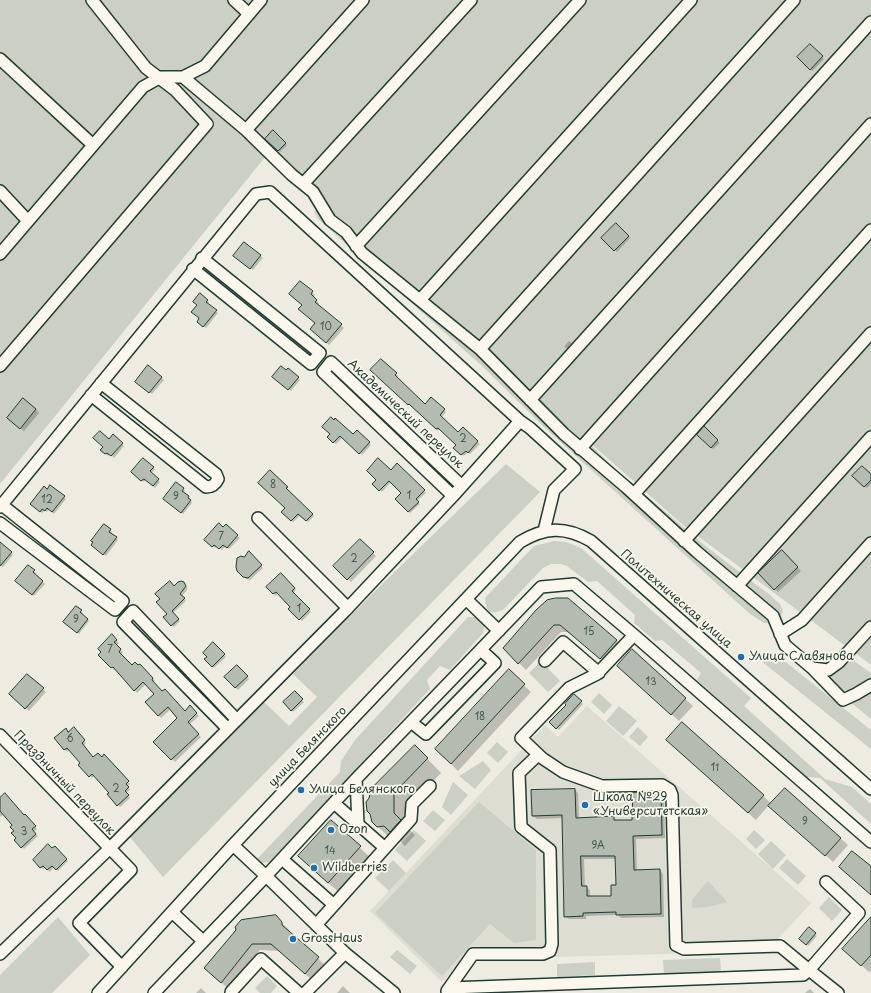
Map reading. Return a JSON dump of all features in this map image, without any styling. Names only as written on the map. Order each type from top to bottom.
[{"type":"street","points":[[0,366],[207,124],[175,90],[158,79],[146,68],[92,0]]},
{"type":"street","points":[[234,0],[248,14]]},
{"type":"street","points":[[0,254],[143,87],[161,77],[183,77],[205,66],[261,0]]},
{"type":"street","points":[[246,130],[363,0]]},
{"type":"street","points":[[304,184],[471,0]]},
{"type":"street","points":[[356,246],[580,0]]},
{"type":"street","points":[[420,300],[691,0]]},
{"type":"street","points":[[480,349],[794,0]]},
{"type":"street","points":[[530,400],[871,22]]},
{"type":"street","points":[[0,59],[94,145]]},
{"type":"street","points":[[183,77],[246,130],[282,166],[313,192],[330,220],[346,232],[362,253],[480,349],[580,449],[634,494],[684,541],[773,616],[785,645],[812,668],[843,700],[871,685]]},
{"type":"street","points":[[580,449],[871,124]]},
{"type":"street","points":[[0,191],[28,221]]},
{"type":"street","points":[[0,523],[115,610],[123,601],[1,506],[193,269],[256,194],[270,192],[520,420],[575,468],[554,490],[544,531]]},
{"type":"street","points":[[634,494],[871,230]]},
{"type":"street","points":[[193,269],[311,364],[320,353],[202,258]]},
{"type":"street","points":[[684,541],[871,333]]},
{"type":"street","name":"Академический переулок","points":[[453,496],[323,372],[331,362],[462,486]]},
{"type":"street","points":[[91,395],[206,487],[211,487],[216,484],[218,479],[216,474],[101,383]]},
{"type":"street","points":[[0,954],[109,849],[348,608],[453,496],[520,420]]},
{"type":"street","points":[[737,586],[871,437]]},
{"type":"street","points":[[258,518],[348,608]]},
{"type":"street","name":"Политехническая улица","points":[[544,531],[565,530],[579,534],[591,541],[871,790]]},
{"type":"street","name":"улица Белянского","points":[[98,993],[233,845],[520,542],[532,535],[544,531]]},
{"type":"street","points":[[780,634],[802,620],[871,543]]},
{"type":"street","points":[[154,993],[356,779],[541,587],[574,584],[871,842]]},
{"type":"street","points":[[466,599],[499,631]]},
{"type":"street","points":[[228,729],[123,622],[132,611],[237,720]]},
{"type":"street","points":[[812,668],[828,670],[839,662],[871,627]]},
{"type":"street","points":[[634,635],[599,673],[569,688],[521,738],[538,755],[564,772],[602,786],[662,785],[670,790],[672,803],[676,945],[679,948],[780,946],[838,993]]},
{"type":"street","points":[[545,661],[563,642],[599,673]]},
{"type":"street","points":[[411,722],[426,734],[495,663],[481,650]]},
{"type":"street","name":"Праздничный переулок","points":[[0,735],[131,870],[79,923],[122,967]]},
{"type":"street","points":[[448,990],[473,954],[543,954],[550,950],[552,944],[550,850],[521,827],[519,773],[538,755]]},
{"type":"street","points":[[356,779],[358,824]]},
{"type":"street","points":[[316,925],[411,820],[412,804],[430,786]]},
{"type":"street","points":[[334,803],[385,848]]},
{"type":"street","points":[[233,845],[345,953],[394,993]]},
{"type":"street","points":[[282,859],[334,905]]},
{"type":"street","points":[[448,990],[803,975],[859,913],[826,882]]},
{"type":"street","points":[[172,912],[203,941]]},
{"type":"street","points":[[305,993],[345,953]]},
{"type":"street","points":[[231,992],[261,959],[299,993]]},
{"type":"shaded area","points":[[0,0],[871,0],[871,665],[683,525],[578,432],[616,470],[708,548],[770,595],[780,604],[783,611],[778,623],[764,623],[750,614],[544,427],[482,366],[318,219],[314,212],[317,206],[321,206],[266,156],[0,484]]},
{"type":"shaded area","points":[[506,464],[540,492],[163,877],[130,837],[264,702],[289,726],[317,697],[293,674],[377,589]]},
{"type":"shaded area","points":[[554,541],[566,542],[581,548],[751,698],[744,706],[825,779],[852,787],[871,804],[871,824],[820,778],[807,777],[697,680],[701,673],[662,640],[655,641],[634,623],[635,615],[597,581],[588,582],[567,566],[551,564],[543,568],[504,609],[496,612],[490,611],[487,607],[485,598],[534,546]]},
{"type":"shaded area","points":[[468,617],[478,617],[484,627],[483,633],[450,670],[440,666],[427,680],[430,689],[270,862],[261,863],[257,859],[340,772],[341,761],[355,740]]},
{"type":"shaded area","points":[[840,651],[871,673],[871,719],[823,680],[819,672]]},
{"type":"shaded area","points":[[773,652],[871,730],[871,749],[760,660]]},
{"type":"shaded area","points":[[541,661],[560,681],[548,692],[529,673]]},
{"type":"shaded area","points":[[599,693],[612,705],[604,714],[591,702]]},
{"type":"shaded area","name":"Школа №29 «Университетская»","points":[[587,706],[811,903],[776,941],[772,951],[482,959],[472,950],[442,982],[370,911],[545,725],[558,737]]},
{"type":"shaded area","points":[[619,706],[637,721],[623,736],[606,721]]},
{"type":"shaded area","points":[[638,727],[648,737],[640,746],[629,737]]},
{"type":"shaded area","points":[[497,742],[508,752],[498,763],[487,753]]},
{"type":"shaded area","points":[[483,761],[491,770],[475,789],[459,776]]},
{"type":"shaded area","points":[[453,782],[468,795],[451,815],[442,807]]},
{"type":"shaded area","points":[[479,802],[536,850],[536,940],[514,943],[490,924],[442,976],[375,913]]},
{"type":"shaded area","points":[[433,810],[445,820],[435,831],[423,821]]},
{"type":"shaded area","points":[[414,830],[426,841],[407,861],[395,850]]},
{"type":"shaded area","points":[[754,830],[765,840],[756,849],[746,839]]},
{"type":"shaded area","points":[[771,841],[786,855],[773,869],[758,854]]},
{"type":"shaded area","points":[[787,859],[806,876],[798,885],[779,868]]},
{"type":"shaded area","points":[[393,860],[406,873],[389,891],[375,878]]},
{"type":"shaded area","points":[[708,881],[727,902],[708,907],[692,908],[692,900]]},
{"type":"shaded area","points":[[829,897],[842,910],[832,921],[819,908]]},
{"type":"shaded area","points":[[58,917],[90,955],[52,993],[0,993],[0,975]]},
{"type":"shaded area","points":[[397,950],[417,966],[410,974],[390,957]]},
{"type":"shaded area","points":[[720,958],[721,972],[664,974],[663,960]]},
{"type":"shaded area","points":[[595,962],[595,975],[557,977],[557,964]]},
{"type":"shaded area","points":[[267,976],[277,986],[271,993],[260,993],[255,988]]},
{"type":"building","points":[[810,44],[823,56],[810,70],[797,57]]},
{"type":"building","points":[[273,130],[286,143],[278,151],[265,139]]},
{"type":"building","points":[[616,223],[629,236],[614,251],[601,238]]},
{"type":"building","points":[[244,242],[261,255],[250,269],[233,256]]},
{"type":"building","points":[[300,281],[313,291],[311,294],[317,300],[315,302],[342,324],[326,343],[310,329],[315,323],[298,309],[302,305],[289,294]]},
{"type":"building","points":[[200,293],[208,300],[206,302],[217,310],[203,327],[197,322],[199,318],[191,312],[197,305],[193,302]]},
{"type":"building","points":[[381,359],[397,373],[395,375],[425,404],[431,397],[445,409],[440,415],[458,432],[463,427],[478,441],[468,453],[466,451],[461,455],[453,448],[456,445],[438,428],[436,429],[370,370]]},
{"type":"building","points":[[148,365],[162,377],[149,393],[135,382]]},
{"type":"building","points":[[281,366],[286,370],[288,368],[299,377],[288,390],[272,377]]},
{"type":"building","points":[[23,398],[36,409],[20,429],[7,418]]},
{"type":"building","points":[[331,417],[334,420],[335,418],[353,434],[357,430],[370,442],[359,454],[340,436],[333,443],[327,437],[330,434],[322,427]]},
{"type":"building","points":[[704,426],[718,440],[711,448],[697,435]]},
{"type":"building","points":[[100,431],[109,439],[113,434],[123,443],[111,456],[100,450],[103,447],[93,438]]},
{"type":"building","points":[[143,458],[154,467],[150,471],[159,479],[153,486],[144,479],[141,481],[131,472]]},
{"type":"building","points":[[378,458],[391,470],[397,463],[425,490],[416,499],[419,502],[408,512],[395,499],[401,493],[389,481],[379,491],[372,484],[376,480],[367,471]]},
{"type":"building","points":[[862,466],[871,474],[871,480],[864,487],[852,476]]},
{"type":"building","points":[[270,470],[313,514],[306,521],[298,514],[291,521],[281,512],[285,508],[258,483]]},
{"type":"building","points":[[176,482],[184,488],[182,491],[189,496],[188,498],[191,500],[181,513],[163,499]]},
{"type":"building","points":[[50,485],[65,496],[52,512],[47,508],[45,511],[42,509],[40,512],[30,504],[44,486],[47,489]]},
{"type":"building","points":[[219,523],[223,527],[226,524],[238,535],[227,548],[223,545],[219,549],[214,545],[212,547],[204,540]]},
{"type":"building","points":[[104,524],[111,529],[109,532],[117,537],[103,555],[91,545],[93,542],[91,541]]},
{"type":"building","points":[[360,539],[374,552],[347,580],[333,566]]},
{"type":"building","points":[[0,542],[12,552],[0,566]]},
{"type":"building","points":[[782,550],[798,567],[774,590],[758,573]]},
{"type":"building","points":[[249,551],[262,565],[248,578],[243,577],[237,571],[236,567],[237,558],[241,556],[244,557]]},
{"type":"building","points":[[28,565],[35,570],[33,572],[43,581],[32,595],[15,581]]},
{"type":"building","points":[[281,573],[295,588],[292,591],[310,609],[299,620],[288,609],[290,607],[276,592],[273,594],[266,587]]},
{"type":"building","points":[[170,581],[174,586],[181,581],[184,582],[186,586],[180,594],[185,598],[172,611],[179,619],[171,626],[163,617],[167,614],[156,602],[160,599],[155,594]]},
{"type":"building","points":[[568,598],[617,640],[600,659],[560,625],[554,625],[518,664],[503,648],[536,610],[547,600]]},
{"type":"building","points":[[76,606],[82,610],[80,612],[88,619],[77,633],[63,622]]},
{"type":"building","points":[[112,634],[117,640],[114,642],[121,649],[119,652],[132,665],[135,662],[138,665],[140,664],[153,678],[152,680],[162,691],[165,689],[185,711],[190,705],[197,713],[188,722],[199,734],[171,760],[153,742],[177,718],[168,707],[158,716],[145,702],[154,694],[143,682],[134,691],[113,667],[111,668],[98,655],[101,652],[98,649]]},
{"type":"building","points":[[213,642],[225,654],[212,667],[204,659],[207,657],[203,653]]},
{"type":"building","points":[[632,649],[686,698],[671,715],[617,666]]},
{"type":"building","points":[[237,665],[248,676],[235,688],[224,677]]},
{"type":"building","points":[[509,669],[525,684],[451,764],[435,749]]},
{"type":"building","points":[[27,674],[44,688],[25,709],[9,694]]},
{"type":"building","points":[[295,691],[303,699],[291,711],[283,702]]},
{"type":"building","points":[[574,694],[582,701],[556,729],[549,722],[566,705],[565,704]]},
{"type":"building","points":[[682,722],[764,795],[748,813],[666,740]]},
{"type":"building","points":[[74,727],[85,740],[82,743],[93,757],[98,753],[102,757],[104,754],[129,781],[126,784],[129,787],[125,791],[129,795],[117,806],[107,794],[109,793],[92,774],[89,777],[78,765],[80,763],[67,748],[64,750],[54,738],[66,728],[68,732]]},
{"type":"building","points":[[415,745],[428,758],[394,793],[394,813],[401,820],[390,832],[384,826],[377,827],[372,822],[370,814],[367,811],[366,802],[369,798],[371,789]]},
{"type":"building","points":[[785,788],[841,838],[825,856],[768,806]]},
{"type":"building","points":[[575,789],[576,818],[614,816],[614,820],[632,820],[633,792],[661,792],[662,835],[633,836],[634,870],[660,869],[661,914],[616,915],[616,912],[583,913],[583,916],[564,917],[562,815],[532,816],[531,790]],"holes":[[[581,856],[615,856],[616,885],[611,885],[611,896],[587,896],[587,886],[582,886]]]},
{"type":"building","points":[[5,793],[24,815],[25,814],[36,826],[32,829],[36,834],[21,848],[14,840],[16,838],[11,833],[14,831],[10,827],[12,825],[0,811],[0,798]]},
{"type":"building","points":[[331,820],[361,846],[328,883],[298,856]]},
{"type":"building","points":[[48,844],[52,848],[55,846],[67,859],[56,870],[52,866],[47,870],[43,866],[40,868],[33,860]]},
{"type":"building","points":[[852,851],[871,866],[871,895],[839,867]]},
{"type":"building","points":[[276,915],[282,922],[282,925],[319,957],[305,974],[271,944],[252,944],[221,983],[204,968],[236,930],[235,927],[241,920]]},
{"type":"building","points":[[871,917],[871,955],[861,966],[842,949]]},
{"type":"building","points":[[809,927],[816,933],[806,945],[799,939]]},
{"type":"place","name":"Улица Славянова","points":[[741,657]]},
{"type":"place","name":"Улица Белянского","points":[[301,790]]},
{"type":"place","name":"Школа №29 «Университетская»","points":[[585,805]]},
{"type":"place","name":"Ozon","points":[[331,830]]},
{"type":"place","name":"Wildberries","points":[[314,868]]},
{"type":"place","name":"GrossHaus","points":[[293,939]]}]
